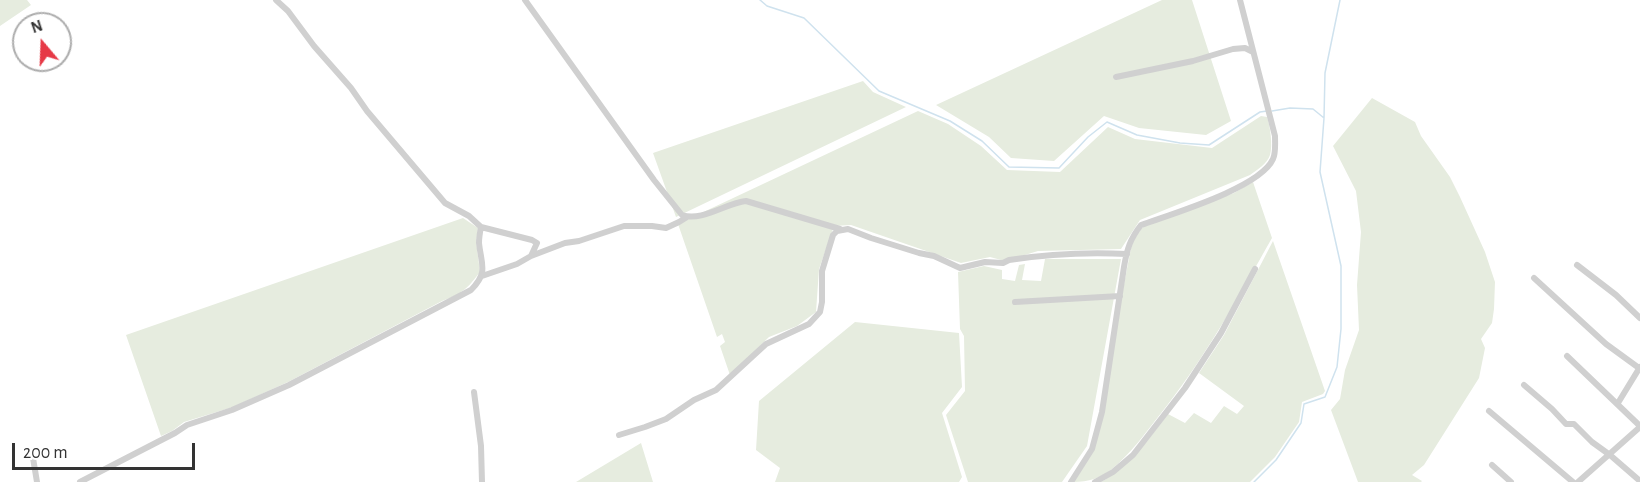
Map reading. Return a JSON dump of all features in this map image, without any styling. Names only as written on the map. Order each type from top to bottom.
[{"type":"street","points":[[276,0],[288,11],[314,46],[351,87],[367,111],[446,203],[481,227],[537,243],[531,256]]},
{"type":"street","points":[[525,0],[654,180],[682,215],[687,217]]},
{"type":"street","points":[[1071,482],[1092,449],[1102,412],[1126,254],[1132,236],[1141,225],[1230,192],[1257,177],[1273,160],[1275,136],[1240,0]]},
{"type":"street","points":[[1116,77],[1193,61],[1233,49],[1245,48],[1252,51]]},
{"type":"street","points":[[482,276],[565,243],[579,241],[624,226],[666,228],[687,217],[713,212],[740,201],[848,229],[934,256],[960,268],[985,262],[1003,263],[1038,255],[1126,254]]},
{"type":"street","points":[[80,482],[187,425],[232,410],[289,385],[471,290],[482,276],[479,241],[481,227]]},
{"type":"street","points":[[619,435],[666,418],[693,400],[711,394],[766,344],[809,324],[820,312],[822,271],[833,235],[841,229]]},
{"type":"street","points":[[1577,266],[1616,295],[1640,318]]},
{"type":"street","points":[[1095,482],[1113,472],[1133,454],[1185,388],[1221,333],[1255,269]]},
{"type":"street","points":[[1534,278],[1606,344],[1640,367],[1618,403]]},
{"type":"street","points":[[1015,303],[1120,296]]},
{"type":"street","points":[[1567,356],[1640,426],[1578,482]]},
{"type":"street","points":[[1524,385],[1566,424],[1574,424],[1592,442],[1610,454],[1640,481]]},
{"type":"street","points":[[474,392],[481,446],[482,482]]},
{"type":"street","points":[[1489,411],[1573,482]]},
{"type":"street","points":[[33,458],[37,482]]},
{"type":"street","points":[[1492,465],[1511,482]]},
{"type":"shaded area","points":[[0,0],[27,0],[31,5],[21,12],[12,12],[12,18],[0,26]]},
{"type":"shaded area","points":[[1162,0],[1192,0],[1231,121],[1206,135],[1139,128],[1104,116],[1054,161],[1011,158],[989,137],[936,105]]},
{"type":"shaded area","points":[[863,81],[873,92],[906,107],[676,217],[653,153]]},
{"type":"shaded area","points":[[1372,98],[1415,122],[1421,136],[1450,177],[1460,197],[1485,252],[1495,282],[1492,323],[1481,339],[1485,348],[1479,378],[1424,465],[1412,475],[1421,482],[1358,482],[1331,410],[1340,399],[1345,370],[1359,330],[1357,285],[1361,232],[1356,191],[1333,146]]},
{"type":"shaded area","points":[[918,111],[948,124],[981,146],[1007,170],[1060,172],[1108,127],[1135,139],[1212,148],[1261,116],[1267,117],[1271,151],[1267,161],[1250,175],[1140,220],[1121,249],[1038,251],[1005,261],[990,257],[961,263],[851,225],[834,226],[819,269],[816,312],[797,326],[769,337],[730,375],[720,346],[725,342],[722,334],[717,337],[678,224]]},
{"type":"shaded area","points":[[1253,182],[1272,238],[1232,307],[1190,374],[1131,451],[1103,475],[1074,482],[1091,455],[1135,237],[1143,227],[1234,193]]},
{"type":"shaded area","points":[[463,218],[478,228],[476,241],[480,272],[464,290],[288,382],[233,407],[184,422],[161,436],[126,335]]},
{"type":"shaded area","points":[[1273,241],[1325,391],[1323,394],[1302,402],[1299,422],[1275,457],[1250,482],[1101,482],[1130,460],[1168,414],[1185,423],[1194,413],[1211,423],[1224,406],[1237,414],[1244,406],[1199,373],[1224,335]]},
{"type":"shaded area","points":[[1045,259],[1121,259],[1087,446],[1062,482],[968,482],[946,415],[965,391],[964,336],[960,329],[958,272],[984,266],[1002,270],[1002,279],[1015,281],[1019,265],[1025,264],[1022,280],[1041,281]]},
{"type":"shaded area","points":[[855,322],[959,333],[962,387],[942,413],[962,477],[959,482],[775,482],[780,468],[756,450],[759,401]]},
{"type":"shaded area","points":[[641,443],[653,482],[576,482]]},
{"type":"waterway","points":[[760,0],[767,6],[804,18],[879,91],[950,121],[982,141],[1009,167],[1059,168],[1088,137],[1107,122],[1137,135],[1180,143],[1209,145],[1260,112],[1267,111]]},
{"type":"waterway","points":[[1254,482],[1276,460],[1301,423],[1304,404],[1325,397],[1337,367],[1341,329],[1341,266],[1320,172],[1325,73],[1340,0]]},
{"type":"waterway","points":[[1272,111],[1290,108],[1313,109],[1324,118]]}]
